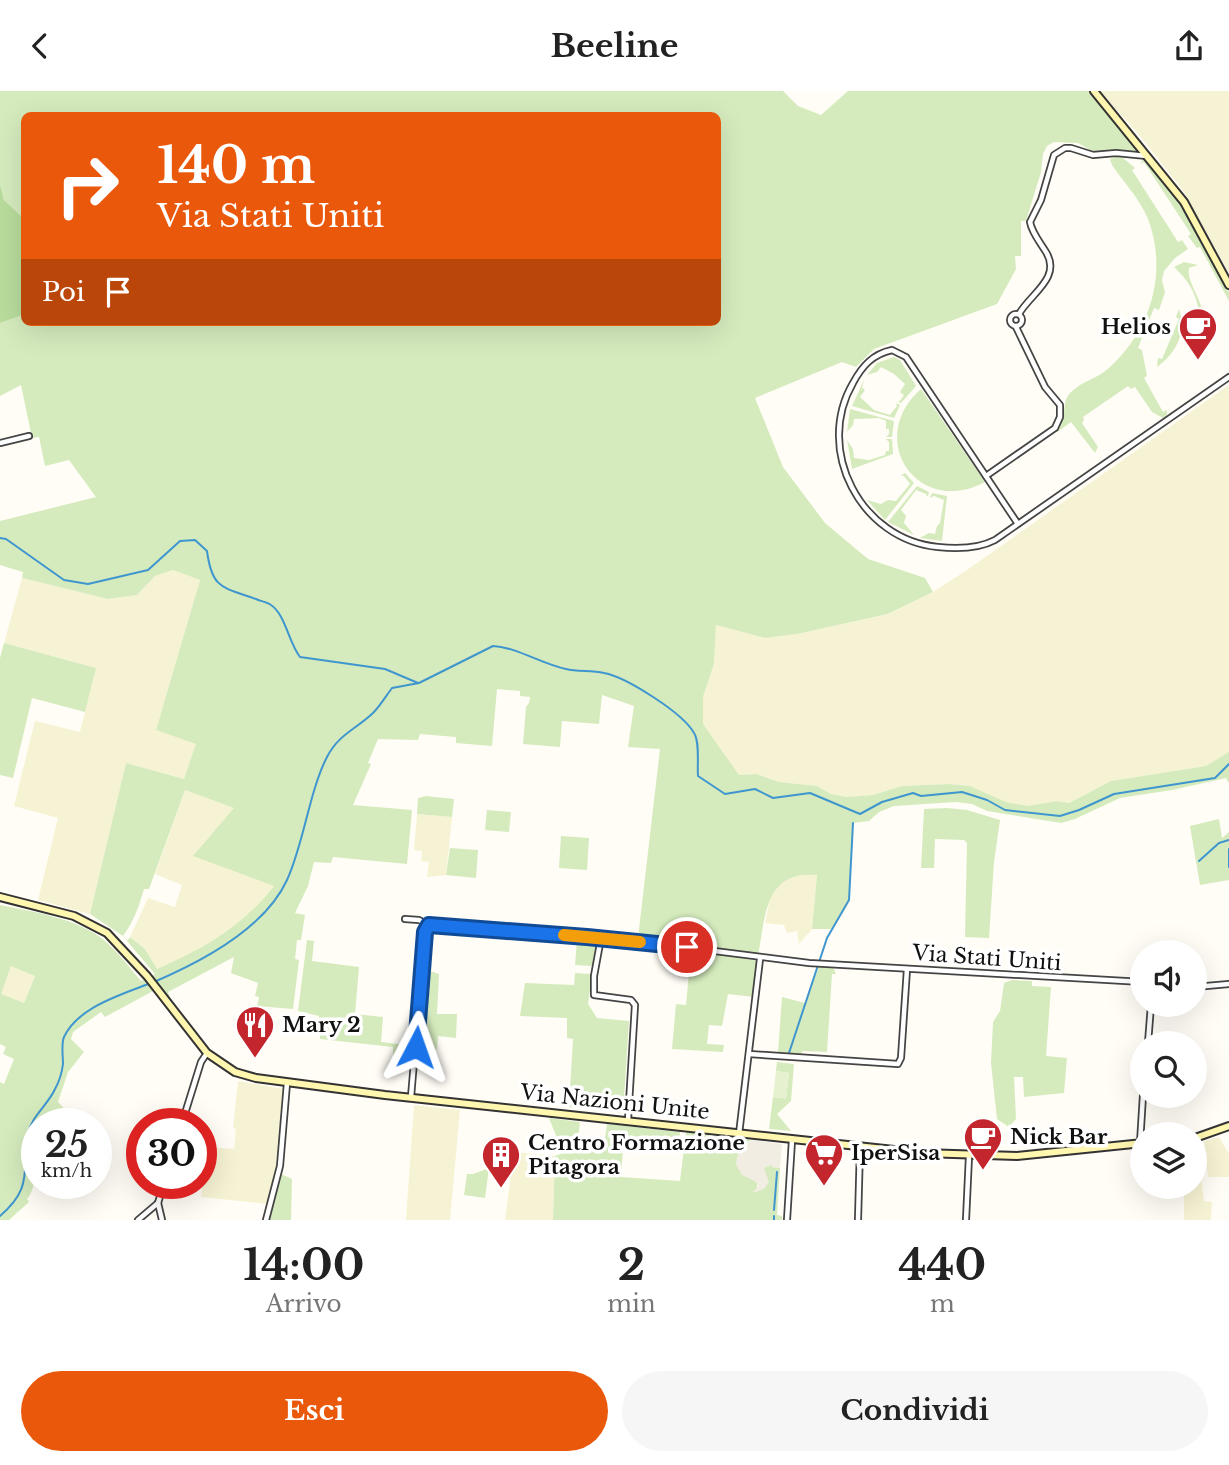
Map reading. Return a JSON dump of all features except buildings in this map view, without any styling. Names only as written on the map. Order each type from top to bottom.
[{"type":"street","points":[[1094,91],[1184,202],[1229,285]]},
{"type":"street","points":[[1019,314],[1044,284],[1050,271],[1048,256],[1030,222],[1041,200],[1054,155],[1065,148],[1071,148],[1093,155],[1116,153],[1148,156]]},
{"type":"street","points":[[986,476],[1055,428],[1060,417],[1060,405],[1045,387],[1016,327],[1011,324],[1013,314],[1019,314]]},
{"type":"street","points":[[1016,327],[1023,320],[1019,314]]},
{"type":"street","points":[[1018,524],[905,357],[892,350],[869,360],[845,397],[838,435],[844,472],[864,509],[903,539],[928,546],[978,546],[995,540],[1018,524],[1229,377]]},
{"type":"street","points":[[0,443],[29,436]]},
{"type":"street","name":"Via Nazioni Unite","points":[[0,897],[74,916],[97,926],[120,945],[148,976],[207,1053],[235,1072],[287,1083],[792,1140],[970,1156],[1023,1155],[1130,1144]]},
{"type":"street","points":[[405,919],[429,925],[600,938],[760,958],[739,1134]]},
{"type":"street","points":[[419,921],[425,932]]},
{"type":"street","points":[[411,1097],[425,932],[429,925]]},
{"type":"street","points":[[600,938],[594,971],[594,995],[631,1000],[635,1005],[628,1120]]},
{"type":"street","name":"Via Stati Uniti","points":[[760,958],[830,965],[1130,981]]},
{"type":"street","points":[[750,1055],[898,1065],[901,1058],[907,969]]},
{"type":"street","points":[[1207,986],[1229,984]]},
{"type":"street","points":[[187,1108],[201,1062],[207,1053]]},
{"type":"street","points":[[266,1220],[280,1166],[287,1083]]},
{"type":"street","points":[[1207,1134],[1229,1126]]},
{"type":"street","points":[[787,1220],[792,1140]]},
{"type":"street","points":[[858,1220],[860,1147]]},
{"type":"street","points":[[966,1220],[970,1156]]},
{"type":"street","points":[[159,1199],[162,1220]]},
{"type":"street","points":[[138,1220],[158,1203]]},
{"type":"shaded area","points":[[1099,91],[1229,91],[1229,273],[1182,189],[1136,131]]},
{"type":"shaded area","points":[[1229,385],[1229,752],[1224,756],[1206,766],[1111,781],[1069,803],[1056,801],[1028,806],[1006,802],[970,786],[902,786],[873,795],[847,797],[831,794],[817,786],[779,782],[756,774],[739,775],[703,724],[703,697],[714,664],[716,625],[765,638],[797,634],[889,614],[933,592],[967,570]]},
{"type":"shaded area","points":[[173,570],[200,580],[156,730],[197,743],[184,779],[126,763],[90,914],[38,900],[58,818],[14,806],[35,721],[80,732],[96,668],[4,643],[22,578],[108,599],[137,595],[155,576]]},
{"type":"shaded area","points":[[185,790],[235,808],[274,886],[257,908],[232,928],[192,954],[157,969],[145,949],[130,937],[148,898],[175,907],[182,885],[155,874]]},
{"type":"shaded area","points":[[417,814],[452,817],[446,875],[427,877],[429,862],[421,861],[422,851],[414,850]]},
{"type":"shaded area","points":[[803,874],[817,874],[812,929],[799,944],[797,931],[787,933],[784,925],[765,923],[771,894],[782,881]]},
{"type":"shaded area","points":[[11,966],[35,975],[24,1003],[0,994]]},
{"type":"shaded area","points":[[238,1081],[283,1089],[275,1176],[268,1204],[217,1199],[217,1148],[234,1149],[236,1129],[233,1128]]},
{"type":"shaded area","points":[[414,1105],[460,1110],[450,1220],[406,1220]]},
{"type":"shaded area","points":[[1219,1137],[1229,1154],[1229,1177],[1208,1177],[1207,1140]]},
{"type":"shaded area","points":[[752,1140],[782,1144],[780,1168],[772,1165],[764,1168],[769,1182],[764,1189],[756,1192],[753,1192],[758,1187],[757,1182],[742,1175],[736,1164],[740,1148]]},
{"type":"shaded area","points":[[514,1152],[555,1156],[553,1220],[505,1220]]},
{"type":"shaded area","points":[[1184,1199],[1204,1199],[1212,1202],[1211,1220],[1184,1220]]},
{"type":"green space","points":[[0,91],[783,91],[798,106],[821,115],[848,91],[1089,91],[1139,152],[1094,152],[1078,143],[1054,142],[1047,146],[1026,221],[1021,221],[1021,256],[1015,256],[1016,269],[997,304],[874,349],[856,367],[842,362],[755,398],[783,467],[825,523],[868,559],[925,578],[933,592],[888,614],[797,634],[765,638],[716,625],[714,664],[703,697],[703,724],[739,775],[756,774],[779,782],[817,786],[831,794],[847,797],[873,795],[902,786],[949,784],[970,786],[1006,802],[1028,806],[1056,801],[1069,803],[1111,781],[1206,766],[1229,752],[1229,783],[1226,778],[1120,798],[1061,823],[987,811],[972,804],[956,802],[894,806],[879,812],[869,821],[853,823],[849,900],[831,929],[812,929],[817,875],[800,875],[777,888],[771,899],[766,911],[758,955],[638,938],[660,749],[628,747],[634,706],[602,695],[599,724],[562,721],[560,747],[523,744],[526,707],[530,697],[520,696],[520,691],[497,689],[492,746],[456,743],[456,737],[420,734],[418,740],[378,739],[368,763],[371,764],[353,805],[412,810],[407,864],[333,857],[331,863],[314,862],[308,886],[295,913],[305,915],[301,940],[297,940],[295,959],[299,960],[293,1009],[257,1006],[259,997],[255,996],[258,983],[231,973],[234,957],[168,992],[168,998],[159,986],[105,1017],[101,1012],[73,1032],[71,1039],[84,1052],[68,1072],[58,1102],[64,1108],[21,1108],[21,1199],[27,1199],[29,1202],[9,1220],[0,1220],[0,1082],[4,1084],[14,1059],[3,1054],[6,1047],[0,1044],[0,905],[54,917],[93,932],[114,949],[141,981],[155,974],[127,941],[130,937],[145,949],[157,969],[221,935],[249,913],[274,886],[193,856],[234,808],[185,790],[149,889],[144,889],[136,913],[123,936],[90,914],[126,763],[184,779],[196,744],[156,730],[200,580],[173,570],[155,576],[137,595],[108,599],[22,578],[23,572],[0,565],[0,521],[96,497],[69,460],[45,466],[39,437],[32,438],[21,385],[0,396],[0,323],[21,315],[21,326],[721,326],[721,112],[21,112],[21,216],[4,200],[0,184]],"holes":[[[11,966],[35,976],[24,1003],[1,994]]]},
{"type":"green space","points":[[1117,156],[1135,168],[1132,170],[1178,242],[1182,240],[1188,249],[1175,258],[1164,271],[1162,280],[1165,292],[1159,310],[1154,308],[1138,348],[1142,350],[1147,376],[1144,378],[1163,412],[1167,410],[1167,415],[1163,418],[1152,412],[1135,387],[1131,389],[1128,386],[1083,417],[1082,423],[1098,447],[1095,453],[1071,422],[1056,433],[1062,422],[1067,397],[1074,389],[1106,371],[1124,352],[1145,317],[1156,279],[1154,239],[1148,219],[1112,165],[1110,159]]},
{"type":"green space","points":[[1142,160],[1150,163],[1187,214],[1229,292],[1229,301],[1200,247],[1197,248],[1188,236],[1191,234],[1144,162],[1141,164]]},
{"type":"green space","points":[[0,184],[4,200],[21,216],[21,315],[0,323]]},
{"type":"green space","points":[[1184,262],[1198,265],[1189,268],[1189,273],[1204,320],[1200,320],[1195,297],[1189,285],[1174,267]]},
{"type":"green space","points":[[1179,309],[1182,326],[1178,342],[1170,355],[1157,367],[1158,358],[1162,359],[1179,319],[1176,317]]},
{"type":"green space","points":[[894,357],[900,360],[916,386],[901,403],[897,401],[904,395],[900,392],[905,384],[894,374],[881,367],[877,372],[867,375],[877,363]]},
{"type":"green space","points":[[864,380],[862,388],[865,390],[860,397],[874,410],[890,415],[897,406],[896,403],[900,405],[894,418],[852,406]]},
{"type":"green space","points":[[921,389],[985,482],[961,490],[939,490],[920,482],[906,468],[899,450],[898,430],[905,409]]},
{"type":"green space","points":[[850,409],[894,421],[892,437],[886,437],[889,429],[886,429],[886,421],[879,418],[854,419],[847,432]]},
{"type":"green space","points":[[886,439],[892,439],[893,454],[852,469],[847,440],[853,449],[854,458],[869,460],[889,451],[889,442]]},
{"type":"green space","points":[[905,473],[914,483],[885,520],[867,500],[881,504],[888,500],[896,501],[910,484],[901,475]]},
{"type":"green space","points":[[917,486],[929,492],[928,497],[916,490],[901,510],[906,516],[904,523],[914,535],[888,522]]},
{"type":"green space","points":[[932,493],[947,496],[942,541],[920,538],[929,533],[935,534],[940,523],[944,500],[934,496],[930,498]]},
{"type":"green space","points":[[4,643],[96,668],[85,712],[32,698],[13,778],[0,775],[0,658]]},
{"type":"green space","points":[[426,796],[454,799],[452,817],[417,814],[418,798]]},
{"type":"green space","points":[[924,809],[967,810],[1000,820],[989,938],[965,937],[967,843],[964,840],[935,839],[934,868],[921,868]]},
{"type":"green space","points":[[487,810],[511,812],[509,832],[485,830]]},
{"type":"green space","points":[[1219,819],[1222,838],[1229,832],[1229,880],[1200,885],[1190,826]]},
{"type":"green space","points":[[561,836],[589,838],[587,870],[559,868]]},
{"type":"green space","points":[[450,848],[478,850],[476,878],[446,875]]},
{"type":"green space","points":[[307,940],[314,941],[312,961],[359,967],[355,1014],[383,1017],[381,1042],[414,1046],[413,1055],[393,1056],[393,1047],[320,1039],[319,1016],[298,1011]]},
{"type":"green space","points":[[577,940],[597,941],[592,966],[575,965]]},
{"type":"green space","points":[[691,951],[758,961],[754,997],[728,994],[722,1026],[709,1025],[707,1044],[724,1045],[723,1052],[672,1049],[676,1004],[686,1005]]},
{"type":"green space","points":[[819,967],[833,967],[836,974],[832,974],[827,1052],[802,1051],[802,1055],[778,1053],[782,997],[805,1003]]},
{"type":"green space","points":[[424,969],[439,974],[437,1014],[457,1014],[456,1038],[438,1036],[437,1049],[418,1047]]},
{"type":"green space","points":[[575,973],[592,974],[588,1004],[597,1018],[629,1021],[623,1113],[569,1107],[573,1039],[567,1038],[567,1018],[520,1016],[525,983],[574,985]]},
{"type":"green space","points":[[1012,980],[1032,981],[1032,986],[1051,987],[1046,1056],[1067,1058],[1064,1093],[1024,1097],[1023,1077],[1014,1077],[1016,1119],[1009,1127],[997,1119],[991,1063],[993,1022],[1000,1011],[1004,983]]},
{"type":"green space","points":[[777,1062],[794,1064],[791,1101],[777,1114],[791,1131],[769,1129],[773,1097],[786,1098],[789,1073],[776,1071]]},
{"type":"green space","points":[[776,1071],[789,1073],[786,1099],[773,1097]]},
{"type":"green space","points":[[549,1118],[580,1122],[577,1149],[603,1152],[607,1124],[680,1132],[678,1153],[623,1149],[621,1177],[680,1181],[686,1132],[752,1140],[743,1146],[737,1163],[743,1173],[757,1182],[757,1192],[764,1168],[760,1145],[773,1146],[772,1167],[780,1168],[777,1215],[782,1216],[782,1220],[553,1220],[555,1156],[563,1153]]},
{"type":"green space","points":[[489,1168],[485,1198],[464,1195],[467,1174]]},
{"type":"green space","points":[[281,1174],[292,1179],[291,1220],[268,1220]]},
{"type":"waterway","points":[[0,538],[6,539],[64,580],[88,584],[148,570],[180,541],[195,540],[207,551],[212,573],[221,585],[268,603],[276,609],[300,657],[385,669],[418,683]]},
{"type":"waterway","points":[[154,982],[211,954],[230,941],[248,928],[277,897],[293,866],[321,771],[327,757],[342,737],[373,713],[392,688],[419,683],[493,646],[511,649],[566,669],[614,676],[653,697],[678,716],[694,733],[698,747],[698,776],[725,794],[755,789],[773,798],[810,793],[860,814],[882,802],[913,793],[921,796],[962,792],[987,800],[1005,810],[1060,816],[1114,794],[1215,778],[1229,764]]},
{"type":"waterway","points":[[789,1053],[827,938],[849,900],[853,823]]},
{"type":"waterway","points":[[1199,861],[1219,843],[1229,840]]},
{"type":"waterway","points":[[1229,849],[1229,867]]},
{"type":"waterway","points":[[0,1216],[22,1188],[28,1134],[36,1116],[58,1083],[63,1064],[64,1037],[79,1018],[101,1003],[148,984]]},
{"type":"waterway","points":[[774,1210],[777,1172]]},
{"type":"slow traffic","points":[[564,935],[640,942]]},
{"type":"place","name":"Helios","points":[[1198,361]]},
{"type":"place","name":"Mary 2","points":[[255,1059]]},
{"type":"place","name":"Nick Bar","points":[[983,1171]]},
{"type":"place","name":"IperSisa","points":[[824,1187]]},
{"type":"place","name":"Centro Formazione Pitagora","points":[[501,1189]]},
{"type":"route","points":[[416,1047],[425,932],[429,925],[687,947]]}]
